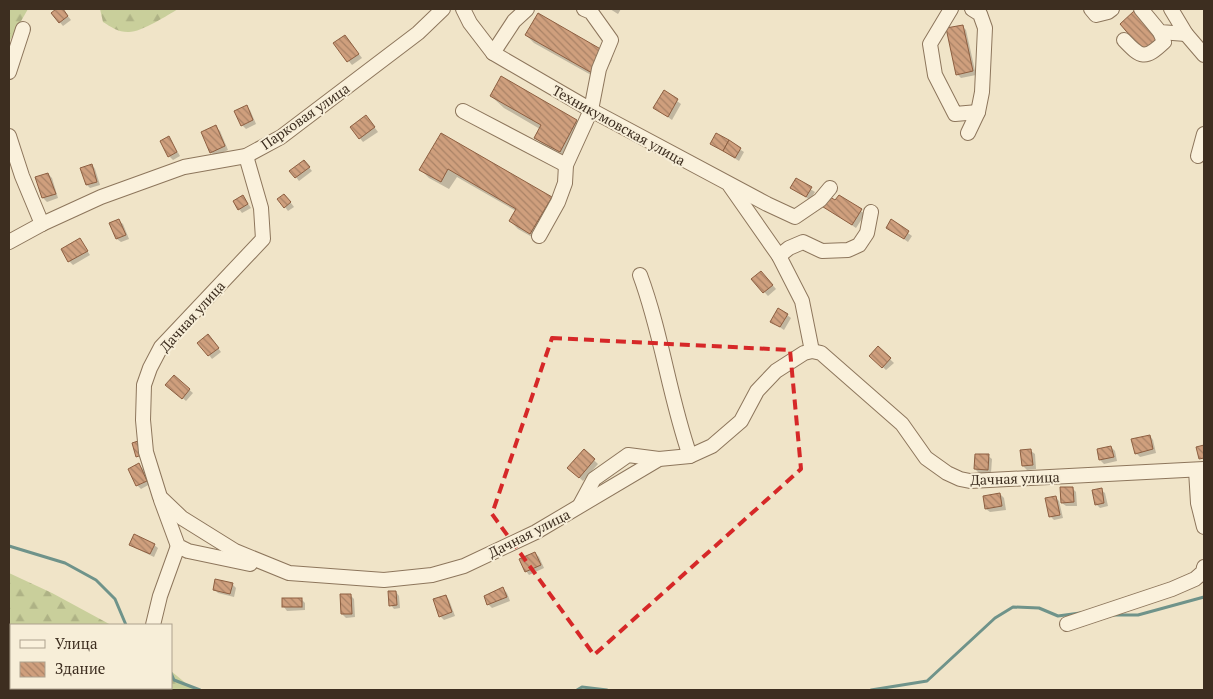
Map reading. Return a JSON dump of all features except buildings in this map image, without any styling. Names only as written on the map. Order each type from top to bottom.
[{"type":"street","name":"Парковая улица","points":[[9,242],[42,224],[101,197],[184,167],[246,156],[281,137],[418,33],[443,9]]},
{"type":"street","name":"Техникумовская улица","points":[[464,9],[470,23],[493,53],[591,110],[729,185],[796,217],[820,200],[830,188]]},
{"type":"street","points":[[493,53],[514,21],[527,9]]},
{"type":"street","points":[[539,236],[558,202],[565,182],[566,165],[591,110],[599,69],[611,40],[591,12],[584,9]]},
{"type":"street","points":[[951,9],[930,44],[935,75],[955,114],[978,112]]},
{"type":"street","points":[[968,133],[978,112],[982,92],[985,28],[980,14],[972,9]]},
{"type":"street","points":[[1091,9],[1096,15],[1112,9]]},
{"type":"street","points":[[1124,40],[1136,53],[1145,55],[1155,51],[1164,42],[1160,32],[1141,9]]},
{"type":"street","points":[[1170,9],[1186,34],[1204,55]]},
{"type":"street","points":[[9,72],[23,28]]},
{"type":"street","points":[[1160,32],[1186,34]]},
{"type":"street","points":[[464,111],[566,165]]},
{"type":"street","points":[[1198,156],[1204,134]]},
{"type":"street","points":[[9,136],[22,176],[42,224]]},
{"type":"street","name":"Дачная улица","points":[[246,156],[261,208],[263,239],[161,347],[144,385],[143,420],[146,452],[160,497],[182,518],[235,552],[289,573],[384,580],[432,575],[464,566],[536,532],[659,459],[690,456],[712,446],[741,421],[757,391],[776,371],[804,353],[812,351],[821,354],[902,424],[926,458],[947,473],[960,479],[970,481],[1200,470]]},
{"type":"street","points":[[729,185],[780,256],[802,301],[812,351]]},
{"type":"street","points":[[780,256],[789,248],[803,242],[822,251],[848,250],[859,245],[867,233],[871,212]]},
{"type":"street","points":[[640,275],[650,303],[680,427],[690,456]]},
{"type":"street","points":[[579,506],[594,478],[628,455],[659,459]]},
{"type":"street","points":[[1200,470],[1198,503],[1204,526]]},
{"type":"street","points":[[153,624],[160,596],[178,546],[160,497]]},
{"type":"street","points":[[178,546],[188,551],[289,573]]},
{"type":"street","points":[[1067,624],[1172,589],[1195,579],[1203,572],[1204,567]]},
{"type":"highlighted area","points":[[552,338],[790,350],[801,469],[594,655],[492,514]]},
{"type":"green space","points":[[9,9],[28,9],[9,42]]},
{"type":"green space","points":[[100,9],[178,9],[139,30],[124,32],[103,22]]},
{"type":"green space","points":[[9,573],[52,593],[109,624],[10,624],[9,659]]},
{"type":"green space","points":[[172,672],[194,690],[83,689],[172,689]]},
{"type":"waterway","points":[[9,546],[65,563],[96,580],[115,599],[126,624]]},
{"type":"waterway","points":[[1112,615],[1138,615],[1204,597]]},
{"type":"waterway","points":[[871,690],[927,681],[995,618],[1013,607],[1039,608],[1058,616],[1080,613]]},
{"type":"waterway","points":[[172,675],[174,680],[200,690]]},
{"type":"waterway","points":[[577,690],[582,687],[607,690]]}]
